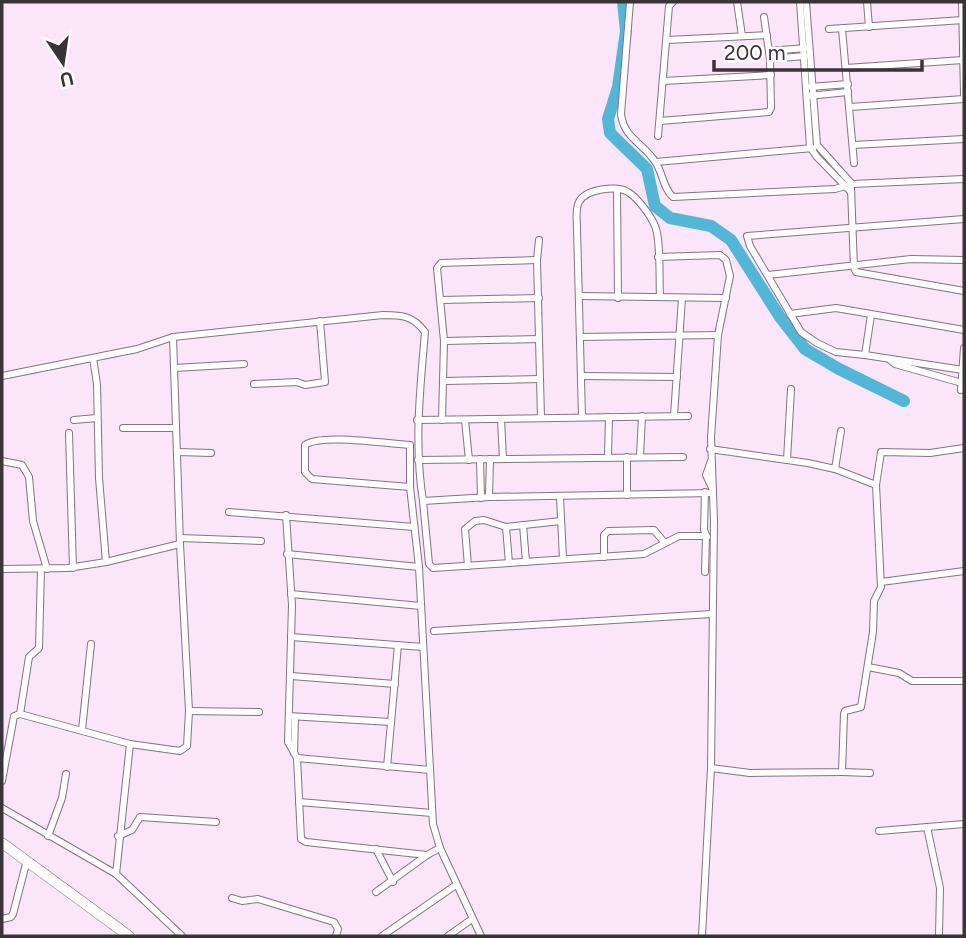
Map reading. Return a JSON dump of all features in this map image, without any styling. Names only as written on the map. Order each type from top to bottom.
[{"type":"main road","points":[[2,843],[129,936]]},
{"type":"street","points":[[630,2],[622,125],[656,162],[667,192],[679,199],[964,178],[964,190]]},
{"type":"street","points":[[659,136],[669,6],[673,2]]},
{"type":"street","points":[[737,2],[741,36]]},
{"type":"street","points":[[800,2],[806,52]]},
{"type":"street","points":[[806,2],[808,86],[815,148],[849,187],[854,266],[860,274],[964,291]]},
{"type":"street","points":[[867,2],[869,27]]},
{"type":"street","points":[[850,107],[964,97],[962,2]]},
{"type":"street","points":[[660,121],[769,112],[770,55],[764,17]]},
{"type":"street","points":[[830,29],[963,20]]},
{"type":"street","points":[[842,29],[854,163]]},
{"type":"street","points":[[667,40],[767,35]]},
{"type":"street","points":[[770,55],[806,52]]},
{"type":"street","points":[[846,68],[962,60]]},
{"type":"street","points":[[663,81],[771,75]]},
{"type":"street","points":[[808,86],[848,88]]},
{"type":"street","points":[[809,96],[848,88]]},
{"type":"street","points":[[853,145],[964,139]]},
{"type":"street","points":[[656,162],[815,148]]},
{"type":"street","points":[[582,417],[577,204],[591,191],[624,189],[633,195],[656,227],[660,297]]},
{"type":"street","points":[[617,190],[618,298]]},
{"type":"street","points":[[962,370],[836,352],[817,343],[802,332],[790,314],[750,246],[747,236],[964,219]]},
{"type":"street","points":[[539,240],[537,260],[541,418]]},
{"type":"street","points":[[658,257],[720,255],[726,260],[730,276],[718,335],[711,459],[706,475],[714,493],[714,542],[710,768],[702,936]]},
{"type":"street","points":[[768,275],[911,259],[964,260]]},
{"type":"street","points":[[442,420],[444,341],[437,268],[441,263],[537,260]]},
{"type":"street","points":[[579,296],[726,298]]},
{"type":"street","points":[[441,300],[539,298]]},
{"type":"street","points":[[674,416],[682,298]]},
{"type":"street","points":[[790,314],[835,307],[964,330]]},
{"type":"street","points":[[2,376],[137,349],[173,337],[383,315],[406,315],[417,321],[425,332],[417,420],[418,460],[429,564],[433,568],[644,554],[678,536],[706,536],[714,542]]},
{"type":"street","points":[[865,355],[871,315]]},
{"type":"street","points":[[254,384],[297,382],[305,385],[325,382],[320,321]]},
{"type":"street","points":[[580,337],[718,335]]},
{"type":"street","points":[[2,780],[14,716],[20,714],[130,744],[184,750],[187,746],[189,711],[173,337]]},
{"type":"street","points":[[444,341],[539,339]]},
{"type":"street","points":[[888,359],[895,364],[961,387],[964,348]]},
{"type":"street","points":[[93,358],[97,384],[106,562]]},
{"type":"street","points":[[174,368],[244,364]]},
{"type":"street","points":[[580,376],[677,377]]},
{"type":"street","points":[[444,381],[540,379]]},
{"type":"street","points":[[787,460],[791,389]]},
{"type":"street","points":[[640,456],[642,416]]},
{"type":"street","points":[[417,420],[688,416]]},
{"type":"street","points":[[608,456],[609,417]]},
{"type":"street","points":[[74,420],[97,418]]},
{"type":"street","points":[[501,419],[503,459]]},
{"type":"street","points":[[465,420],[469,460]]},
{"type":"street","points":[[123,428],[176,428]]},
{"type":"street","points":[[839,471],[841,431]]},
{"type":"street","points":[[69,433],[73,568]]},
{"type":"street","points":[[410,487],[308,477],[305,472],[305,445],[313,440],[410,445],[410,487],[419,567],[432,813],[440,848],[481,936]]},
{"type":"street","points":[[710,449],[787,460],[839,471],[876,485]]},
{"type":"street","points":[[842,772],[844,714],[845,711],[861,707],[874,601],[880,587],[876,485],[881,453],[930,453],[964,449]]},
{"type":"street","points":[[177,452],[211,453]]},
{"type":"street","points":[[627,457],[628,495]]},
{"type":"street","points":[[418,460],[683,457]]},
{"type":"street","points":[[480,459],[481,498]]},
{"type":"street","points":[[489,497],[490,459]]},
{"type":"street","points":[[2,461],[22,465],[29,477],[33,521],[44,569],[39,648],[29,657],[20,714]]},
{"type":"street","points":[[705,492],[705,572]]},
{"type":"street","points":[[423,501],[489,497],[714,493]]},
{"type":"street","points":[[560,497],[563,559]]},
{"type":"street","points":[[229,512],[414,527]]},
{"type":"street","points":[[286,515],[291,594],[292,717],[300,839],[306,842],[427,855]]},
{"type":"street","points":[[468,566],[465,529],[470,523],[484,520],[506,527],[561,521]]},
{"type":"street","points":[[523,525],[526,562]]},
{"type":"street","points":[[506,527],[509,563]]},
{"type":"street","points":[[604,557],[604,535],[608,531],[654,530],[664,542]]},
{"type":"street","points":[[2,569],[73,568],[106,562],[180,541],[261,541]]},
{"type":"street","points":[[287,554],[419,567]]},
{"type":"street","points":[[880,587],[964,571]]},
{"type":"street","points":[[291,594],[421,606]]},
{"type":"street","points":[[434,631],[712,614]]},
{"type":"street","points":[[291,637],[423,648]]},
{"type":"street","points":[[82,730],[91,644]]},
{"type":"street","points":[[387,767],[398,645]]},
{"type":"street","points":[[868,667],[912,681],[964,681]]},
{"type":"street","points":[[291,676],[395,684]]},
{"type":"street","points":[[189,711],[259,712]]},
{"type":"street","points":[[292,717],[391,722]]},
{"type":"street","points":[[116,874],[130,744]]},
{"type":"street","points":[[295,756],[430,770]]},
{"type":"street","points":[[710,768],[750,773],[870,773]]},
{"type":"street","points":[[48,836],[62,798],[66,774]]},
{"type":"street","points":[[299,802],[432,813]]},
{"type":"street","points":[[2,808],[116,874],[182,936]]},
{"type":"street","points":[[118,836],[132,830],[140,817],[216,822]]},
{"type":"street","points":[[879,831],[964,824]]},
{"type":"street","points":[[927,827],[940,888],[939,936]]},
{"type":"street","points":[[376,892],[440,848]]},
{"type":"street","points":[[376,849],[393,882]]},
{"type":"street","points":[[2,919],[13,914],[27,860]]},
{"type":"street","points":[[382,936],[456,885]]},
{"type":"street","points":[[232,898],[242,901],[258,899],[334,922],[338,929],[336,936]]},
{"type":"street","points":[[448,936],[472,919]]},
{"type":"waterway","points":[[623,2],[626,31],[618,87],[608,119],[610,133],[647,169],[655,206],[670,218],[711,226],[731,240],[780,317],[805,349],[904,401]]}]
